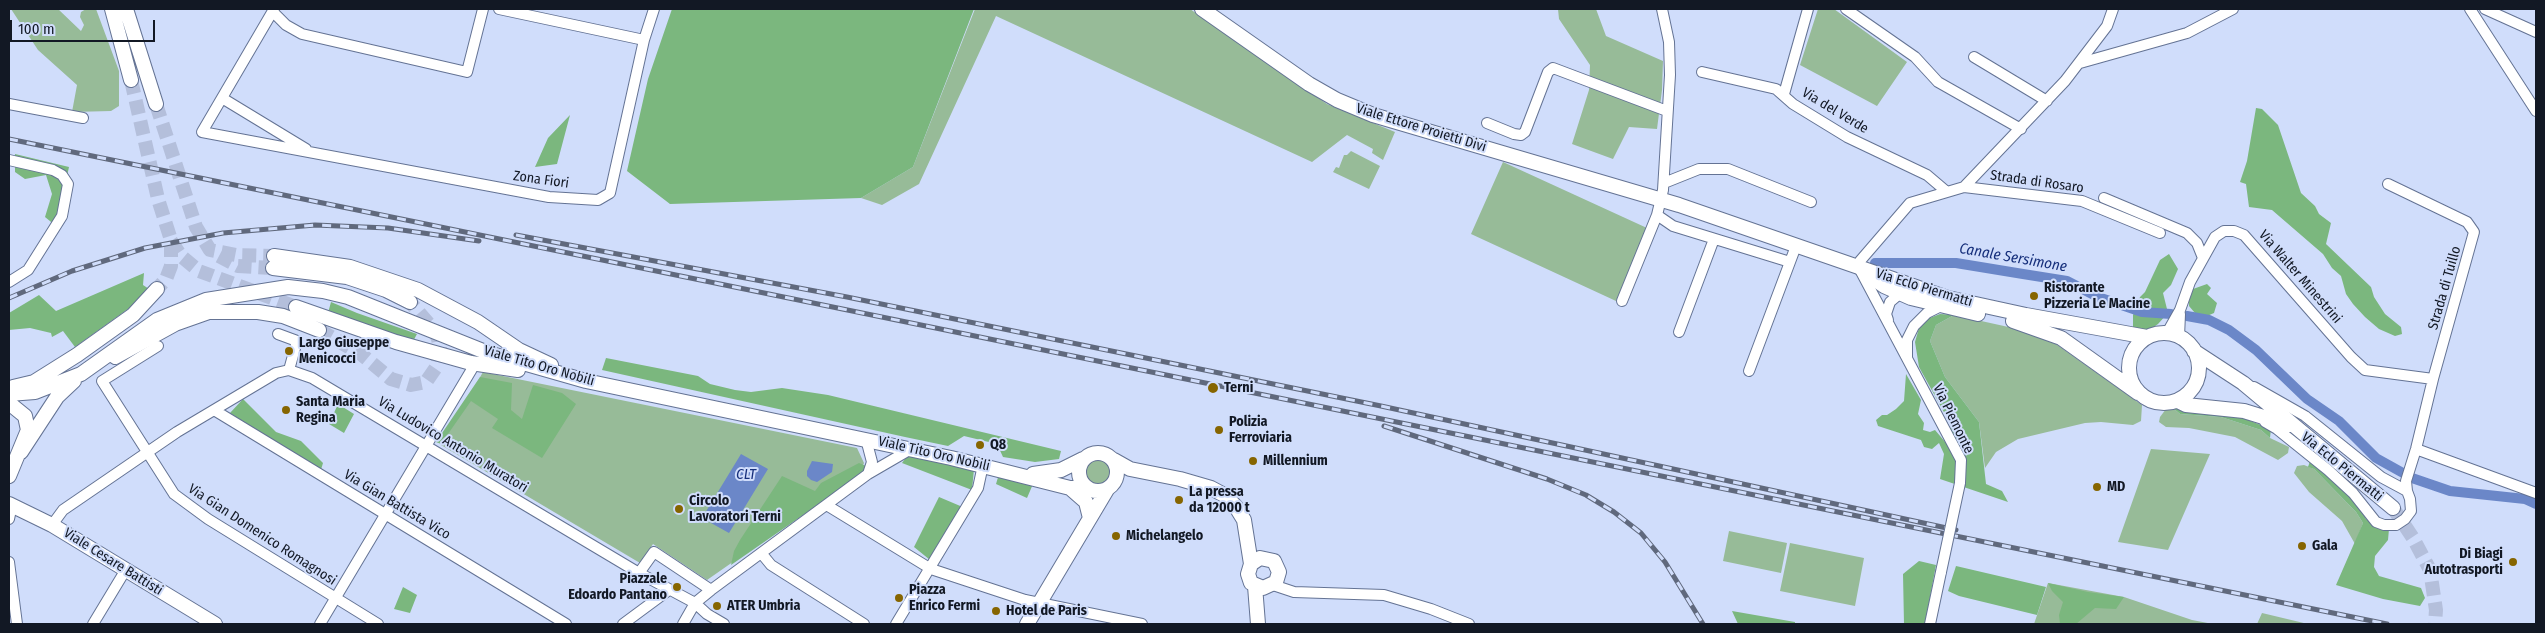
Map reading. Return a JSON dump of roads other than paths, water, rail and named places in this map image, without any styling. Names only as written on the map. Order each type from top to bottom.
[{"type":"street","points":[[112,9],[132,80]]},
{"type":"street","points":[[126,9],[156,104]]},
{"type":"street","name":"Zona Fiori","points":[[483,9],[467,72],[302,34],[286,24],[274,10],[202,132],[549,197],[598,200],[610,193],[644,40],[654,9]]},
{"type":"street","points":[[499,9],[644,40]]},
{"type":"street","name":"Viale Ettore Proietti Divi","points":[[1202,9],[1309,84],[1337,100],[1372,115],[1662,199],[1858,268]]},
{"type":"street","points":[[1622,301],[1658,215],[1662,199],[1670,75],[1669,42],[1662,9]]},
{"type":"street","points":[[1784,94],[1808,9]]},
{"type":"street","points":[[1846,9],[1915,57],[1938,82],[2021,129]]},
{"type":"street","name":"Strada di Rosaro","points":[[1964,187],[2021,129],[2080,63],[2107,26],[2113,9]]},
{"type":"street","points":[[2080,63],[2186,33],[2233,9]]},
{"type":"street","points":[[2470,9],[2536,111]]},
{"type":"street","points":[[2484,9],[2536,32]]},
{"type":"street","points":[[1974,57],[2047,101]]},
{"type":"street","points":[[1487,124],[1514,134],[1521,135],[1525,132],[1548,72],[1553,68],[1667,111]]},
{"type":"street","name":"Via del Verde","points":[[1702,72],[1776,89],[1784,94],[1793,104],[1847,137],[1927,175],[1947,192]]},
{"type":"street","name":"Zona Fiori","points":[[222,98],[313,153]]},
{"type":"street","points":[[9,104],[83,118]]},
{"type":"street","points":[[9,160],[53,170],[62,175],[68,184],[62,216],[28,270],[9,282]]},
{"type":"street","points":[[1664,183],[1698,169],[1728,169],[1811,202]]},
{"type":"street","name":"Strada di Tuillo","points":[[2244,411],[2277,429],[2302,448],[2353,493],[2376,522],[2384,525],[2396,524],[2405,519],[2411,512],[2406,481],[2474,232],[2467,222],[2388,184]]},
{"type":"street","name":"Strada di Rosaro","points":[[1858,268],[1860,261],[1910,202],[1964,187],[2082,200],[2160,233]]},
{"type":"street","points":[[2104,198],[2187,233],[2197,243],[2203,258]]},
{"type":"street","points":[[1658,215],[1673,226],[1790,262]]},
{"type":"street","name":"Via Walter Minestrini","points":[[2173,335],[2190,282],[2215,237],[2224,231],[2234,230],[2244,234],[2351,357],[2366,370],[2433,379]]},
{"type":"street","points":[[1679,332],[1714,239]]},
{"type":"street","points":[[1749,371],[1796,246]]},
{"type":"street","points":[[410,302],[386,290],[348,277],[274,262],[350,267],[418,290],[478,322],[519,350],[586,381]]},
{"type":"street","name":"Via Eclo Piermatti","points":[[1858,268],[1884,286],[1899,292],[2024,323],[2054,334],[2138,393],[2159,403],[2178,401],[2186,404],[2244,411],[2292,426]]},
{"type":"street","name":"Via Eclo Piermatti","points":[[1858,268],[1944,302],[2148,337],[2173,335],[2243,383],[2292,426],[2393,508]]},
{"type":"street","name":"Via Piemonte","points":[[1858,268],[1960,460],[1960,483],[1930,624]]},
{"type":"street","name":"Viale Tito Oro Nobili","points":[[9,394],[35,392],[81,374],[143,329],[206,300],[288,287],[323,291],[348,297],[488,353],[586,381],[866,439],[983,465],[1070,488],[1088,488]]},
{"type":"street","points":[[9,386],[34,382],[77,355],[133,315],[157,289]]},
{"type":"street","points":[[1888,324],[1886,314],[1888,308],[1899,292]]},
{"type":"street","points":[[1907,358],[1907,340],[1914,326],[1927,313],[1944,302]]},
{"type":"street","points":[[296,307],[396,342],[472,363],[586,381]]},
{"type":"street","points":[[100,362],[119,356],[175,324],[209,312],[258,312],[284,316],[319,330]]},
{"type":"street","points":[[52,525],[63,510],[148,453],[276,372],[289,370],[297,341],[278,334]]},
{"type":"street","points":[[2138,393],[2129,374],[2129,363],[2136,348],[2148,337]]},
{"type":"street","name":"Via Gian Domenico Romagnosi","points":[[158,346],[102,381],[174,494],[208,519],[378,624]]},
{"type":"street","points":[[2178,401],[2188,394],[2195,385],[2199,374],[2198,362],[2194,351]]},
{"type":"street","points":[[320,624],[425,444],[472,369]]},
{"type":"street","name":"Via Ludovico Antonio Muratori","points":[[289,370],[312,378],[639,573]]},
{"type":"street","name":"Viale Tito Oro Nobili","points":[[20,452],[57,397],[81,374]]},
{"type":"street","points":[[2243,383],[2259,389],[2305,416],[2381,477],[2407,491]]},
{"type":"street","name":"Viale Tito Oro Nobili","points":[[9,403],[27,419],[28,430],[9,476]]},
{"type":"street","name":"Via Gian Battista Vico","points":[[214,410],[566,624]]},
{"type":"street","points":[[866,439],[872,462],[868,474]]},
{"type":"street","points":[[684,624],[695,603],[711,590],[828,506],[868,474],[910,449]]},
{"type":"street","points":[[2416,449],[2536,493]]},
{"type":"street","points":[[1151,474],[1131,476],[1098,491],[1088,488],[1080,478],[1080,465],[1083,459],[1099,452],[1130,468],[1211,488],[1226,496],[1236,506],[1244,520],[1251,564],[1248,574],[1265,586],[1294,592],[1384,595],[1431,608],[1469,624]]},
{"type":"street","name":"Viale Tito Oro Nobili","points":[[1020,474],[1043,474],[1061,470],[1083,459]]},
{"type":"street","points":[[1027,624],[1111,486],[1118,471],[1114,460]]},
{"type":"street","points":[[896,624],[931,569],[978,488],[983,465]]},
{"type":"street","points":[[2381,477],[2391,480],[2401,477],[2411,466]]},
{"type":"street","points":[[1070,488],[1086,502],[1090,518]]},
{"type":"street","points":[[828,506],[931,569],[1025,600],[1142,624]]},
{"type":"street","name":"Viale Cesare Battisti","points":[[10,510],[52,525],[212,624]]},
{"type":"street","points":[[1245,535],[1266,558]]},
{"type":"street","points":[[711,590],[654,552],[639,573],[695,603],[706,614],[724,624]]},
{"type":"street","points":[[762,554],[771,565],[862,622]]},
{"type":"street","points":[[1251,564],[1260,558],[1274,561],[1279,575],[1265,586],[1257,618]]},
{"type":"street","points":[[9,562],[16,624]]},
{"type":"street","points":[[93,624],[125,571]]},
{"type":"street","points":[[623,624],[669,590]]},
{"type":"water","name":"CLT","points":[[741,454],[768,469],[729,533],[702,518]]},
{"type":"water","points":[[812,461],[833,464],[832,472],[817,482],[811,480],[807,476],[807,471]]},
{"type":"waterway","name":"Canale Sersimone","points":[[1875,263],[1956,263],[2067,281],[2098,297],[2142,312],[2171,314]]},
{"type":"waterway","points":[[2187,316],[2209,320],[2229,330],[2256,350],[2307,399],[2339,421],[2376,458],[2403,473]]},
{"type":"waterway","points":[[2412,478],[2450,491],[2525,499],[2536,504]]},
{"type":"tunnel","points":[[131,80],[158,199],[171,240],[171,266],[166,279],[157,289]]},
{"type":"tunnel","points":[[156,104],[196,227],[210,250],[236,255],[274,256]]},
{"type":"tunnel","points":[[171,241],[181,256],[199,271],[296,307]]},
{"type":"tunnel","points":[[219,256],[238,266],[273,268]]},
{"type":"tunnel","points":[[319,330],[361,354],[391,379],[411,385],[426,382],[437,366],[440,349],[434,330],[410,302]]},
{"type":"tunnel","points":[[2393,508],[2413,538],[2430,570],[2436,610],[2435,624]]},
{"type":"railway","points":[[9,139],[2387,624]]},
{"type":"railway","points":[[9,298],[72,271],[145,248],[223,233],[315,225],[388,228],[479,241]]},
{"type":"railway","points":[[516,235],[847,297],[1381,406],[1956,530]]},
{"type":"railway","points":[[1384,426],[1547,479],[1586,495],[1614,512],[1641,533],[1665,562],[1703,624]]},
{"type":"place","name":"Ristorante Pizzeria Le Macine","points":[[2034,296]]},
{"type":"place","name":"Largo Giuseppe Menicocci","points":[[289,351]]},
{"type":"place","name":"Terni","points":[[1213,388]]},
{"type":"place","name":"Santa Maria Regina","points":[[286,410]]},
{"type":"place","name":"Polizia Ferroviaria","points":[[1219,430]]},
{"type":"place","name":"Q8","points":[[980,445]]},
{"type":"place","name":"Millennium","points":[[1253,461]]},
{"type":"place","name":"MD","points":[[2097,487]]},
{"type":"place","name":"La pressa da 12000 t","points":[[1179,500]]},
{"type":"place","name":"Circolo Lavoratori Terni","points":[[679,509]]},
{"type":"place","name":"Michelangelo","points":[[1116,536]]},
{"type":"place","name":"Gala","points":[[2302,546]]},
{"type":"place","name":"Di Biagi Autotrasporti","points":[[2513,562]]},
{"type":"place","name":"Piazzale Edoardo Pantano","points":[[677,587]]},
{"type":"place","name":"Piazza Enrico Fermi","points":[[899,598]]},
{"type":"place","name":"ATER Umbria","points":[[717,606]]},
{"type":"place","name":"Hotel de Paris","points":[[996,611]]}]
